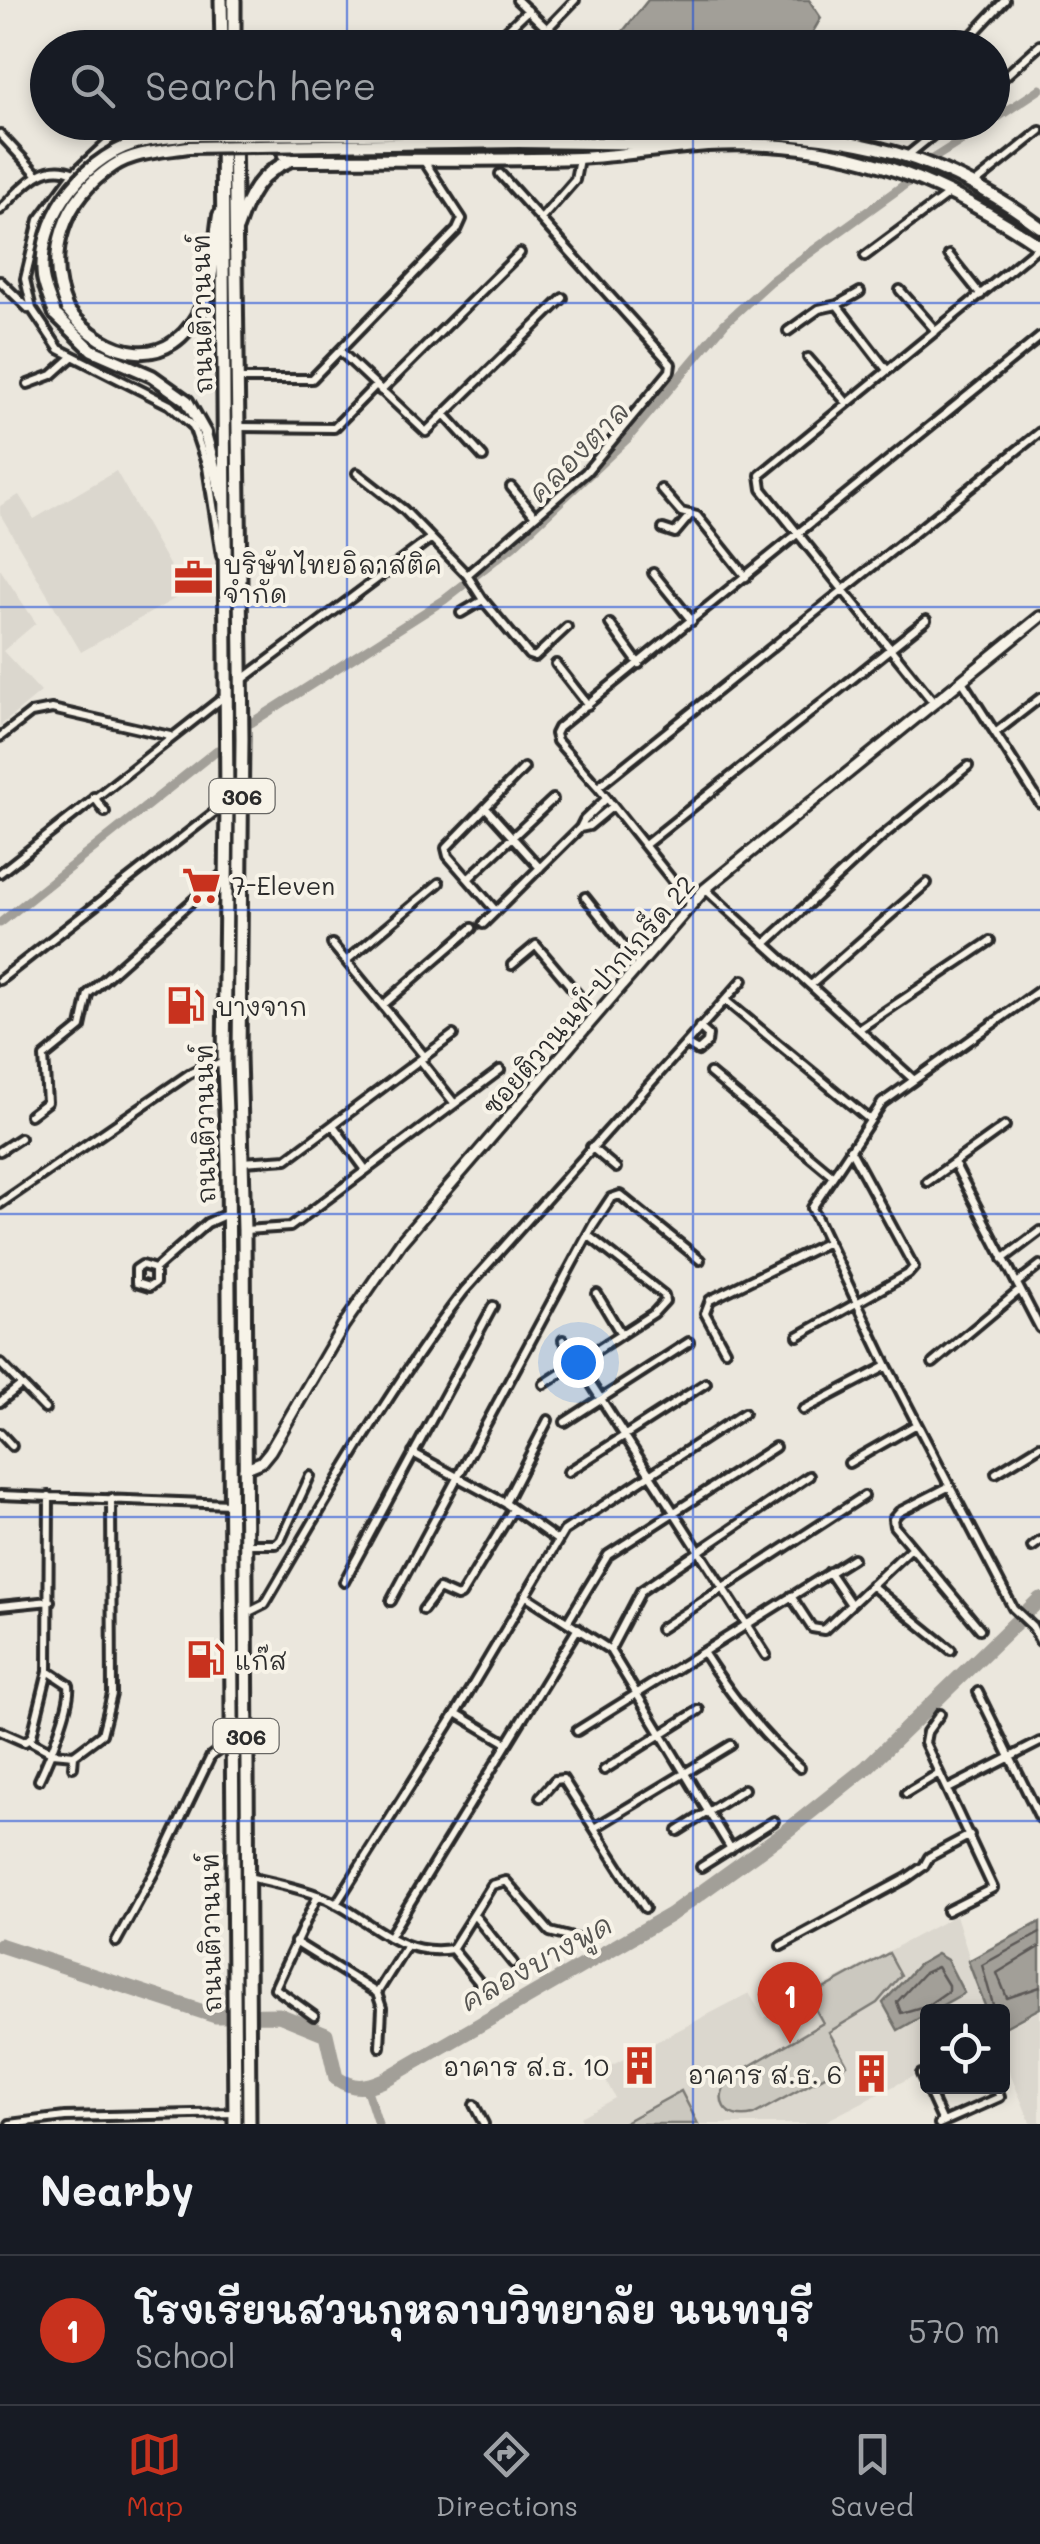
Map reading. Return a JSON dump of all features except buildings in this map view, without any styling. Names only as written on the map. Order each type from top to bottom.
[{"type":"main road","points":[[222,0],[222,30]]},
{"type":"main road","points":[[234,0],[234,30]]},
{"type":"main road","points":[[157,140],[133,144],[106,156],[81,177],[58,208],[49,230],[44,278],[55,314],[92,350],[152,376],[187,402],[205,433],[224,508]]},
{"type":"main road","name":"ถนนติวานนท์","points":[[225,140],[220,202],[224,263],[227,802],[224,1064],[238,1469],[246,1544],[250,2124]]},
{"type":"main road","name":"ถนนติวานนท์","points":[[227,140],[235,234],[238,379],[239,1056],[244,1230],[238,1469],[231,1504],[235,2118]]},
{"type":"main road","points":[[281,140],[284,155],[290,160]]},
{"type":"main road","points":[[220,202],[204,304],[192,325],[172,344],[145,352],[116,348],[89,333],[67,309],[56,276],[55,254],[79,198],[113,166],[137,156],[188,147],[445,140]]},
{"type":"main road","points":[[572,140],[816,150],[866,158],[951,192],[1040,246]]},
{"type":"main road","points":[[827,140],[907,156],[1013,206],[1040,227]]},
{"type":"main road","points":[[235,234],[249,194],[260,179],[290,160],[579,158],[708,145]]},
{"type":"street","points":[[516,0],[547,29],[574,0]]},
{"type":"street","points":[[977,30],[1005,0]]},
{"type":"street","points":[[507,30],[528,10]]},
{"type":"street","points":[[1010,72],[1040,45]]},
{"type":"street","points":[[973,185],[1040,131]]},
{"type":"street","points":[[0,134],[37,174]]},
{"type":"street","points":[[34,314],[25,279],[33,236],[54,195],[109,140]]},
{"type":"street","points":[[907,156],[927,140]]},
{"type":"street","points":[[541,219],[574,180],[579,158]]},
{"type":"street","points":[[238,379],[308,380],[461,225],[462,219],[422,159]]},
{"type":"street","points":[[0,210],[37,174],[56,168],[74,173]]},
{"type":"street","points":[[468,576],[586,472],[670,371],[671,364],[500,174]]},
{"type":"street","points":[[865,256],[951,192]]},
{"type":"street","points":[[934,703],[762,489],[760,476],[1040,246]]},
{"type":"street","points":[[238,428],[334,428],[520,253]]},
{"type":"street","points":[[949,255],[981,294]]},
{"type":"street","points":[[0,281],[34,314],[51,342],[72,357],[170,405],[193,426],[207,468],[223,567]]},
{"type":"street","points":[[900,290],[936,330]]},
{"type":"street","points":[[788,331],[819,309],[837,305],[860,292]]},
{"type":"street","points":[[340,351],[426,432],[563,298]]},
{"type":"street","points":[[837,305],[887,370]]},
{"type":"street","points":[[692,905],[557,741],[558,728],[1040,337]]},
{"type":"street","points":[[28,384],[52,375],[72,357]]},
{"type":"street","points":[[808,358],[847,403]]},
{"type":"street","points":[[445,416],[482,457]]},
{"type":"street","points":[[598,787],[1040,432]]},
{"type":"street","points":[[357,473],[404,510],[468,576],[529,655],[542,651],[566,626]]},
{"type":"street","points":[[511,487],[535,516]]},
{"type":"street","points":[[661,489],[681,512],[692,513],[746,577]]},
{"type":"street","points":[[663,529],[675,533],[692,513]]},
{"type":"street","points":[[240,681],[430,540]]},
{"type":"street","points":[[653,573],[692,621]]},
{"type":"street","points":[[461,613],[483,600]]},
{"type":"street","name":"ซอยติวานนท์-ปากเกร็ด 22","points":[[238,1469],[261,1462],[270,1451],[343,1326],[401,1242],[706,889],[1040,617]]},
{"type":"street","points":[[645,845],[926,620]]},
{"type":"street","points":[[610,624],[640,664]]},
{"type":"street","points":[[556,664],[588,705]]},
{"type":"street","points":[[962,681],[1040,802]]},
{"type":"street","points":[[0,873],[225,696]]},
{"type":"street","points":[[995,733],[1040,698]]},
{"type":"street","points":[[0,737],[30,713],[52,708],[170,736]]},
{"type":"street","points":[[766,943],[880,838],[968,766]]},
{"type":"street","points":[[496,911],[446,848],[524,768]]},
{"type":"street","points":[[1033,792],[1040,786]]},
{"type":"street","points":[[94,797],[105,812]]},
{"type":"street","points":[[483,924],[607,798]]},
{"type":"street","points":[[468,879],[553,799]]},
{"type":"street","points":[[0,980],[227,802]]},
{"type":"street","points":[[580,828],[589,826],[613,806]]},
{"type":"street","points":[[486,808],[540,868]]},
{"type":"street","points":[[30,1115],[47,1102],[44,1057],[81,1028],[88,994],[226,870]]},
{"type":"street","points":[[346,961],[439,883]]},
{"type":"street","points":[[811,985],[927,883]]},
{"type":"street","points":[[706,889],[914,1080]]},
{"type":"street","points":[[585,897],[640,966]]},
{"type":"street","points":[[382,1005],[472,928]]},
{"type":"street","points":[[859,1029],[990,941]]},
{"type":"street","points":[[332,944],[456,1104]]},
{"type":"street","points":[[512,965],[536,944],[596,1015]]},
{"type":"street","points":[[246,1613],[266,1604],[435,1329],[494,1254],[743,980]]},
{"type":"street","points":[[1040,990],[882,1102],[812,1208],[887,1366],[1013,1608],[1032,1626],[1040,1641]]},
{"type":"street","points":[[724,1000],[870,1120]]},
{"type":"street","points":[[686,1044],[702,1050],[708,1039],[699,1027]]},
{"type":"street","points":[[242,1162],[287,1158],[453,1035]]},
{"type":"street","points":[[1,1201],[189,1074],[206,1064],[224,1064]]},
{"type":"street","points":[[244,1230],[290,1227],[500,1070]]},
{"type":"street","points":[[710,1073],[832,1175]]},
{"type":"street","points":[[333,1125],[366,1170]]},
{"type":"street","points":[[927,1182],[1005,1126]]},
{"type":"street","points":[[0,1151],[20,1138]]},
{"type":"street","points":[[592,1147],[616,1168]]},
{"type":"street","points":[[798,1336],[914,1267],[850,1149]]},
{"type":"street","points":[[954,1163],[1040,1328]]},
{"type":"street","points":[[391,1600],[611,1198],[620,1195],[700,1260]]},
{"type":"street","points":[[155,1269],[206,1223],[228,1214]]},
{"type":"street","points":[[1003,1259],[1040,1231]]},
{"type":"street","points":[[544,1384],[654,1313],[665,1301],[664,1295],[589,1236]]},
{"type":"street","points":[[725,1350],[705,1313],[710,1300],[826,1243]]},
{"type":"street","points":[[933,1363],[1040,1265]]},
{"type":"street","points":[[596,1294],[621,1334]]},
{"type":"street","points":[[344,1582],[493,1306]]},
{"type":"street","points":[[563,1340],[766,1655]]},
{"type":"street","points":[[565,1422],[689,1342]]},
{"type":"street","points":[[0,1363],[45,1410]]},
{"type":"street","points":[[803,1410],[887,1366]]},
{"type":"street","points":[[568,1472],[706,1383]]},
{"type":"street","points":[[0,1402],[21,1384]]},
{"type":"street","points":[[336,1904],[564,1531],[744,1413]]},
{"type":"street","points":[[505,1503],[548,1420]]},
{"type":"street","points":[[849,1463],[918,1424]]},
{"type":"street","points":[[0,1433],[12,1446]]},
{"type":"street","points":[[996,1474],[1040,1446]]},
{"type":"street","points":[[568,1621],[608,1555],[775,1447]]},
{"type":"street","points":[[413,1453],[505,1503],[557,1540]]},
{"type":"street","points":[[246,1544],[276,1544],[282,1540],[310,1476]]},
{"type":"street","points":[[610,1650],[641,1591],[809,1476]]},
{"type":"street","points":[[950,1486],[898,1512],[894,1526],[980,1630]]},
{"type":"street","points":[[0,1494],[231,1504]]},
{"type":"street","points":[[29,1740],[48,1671],[49,1496]]},
{"type":"street","points":[[660,1629],[864,1496]]},
{"type":"street","points":[[0,1732],[29,1740],[53,1753],[74,1755],[102,1734],[112,1694],[110,1498]]},
{"type":"street","points":[[422,1610],[439,1589],[456,1597],[461,1595],[514,1510]]},
{"type":"street","points":[[1032,1547],[1040,1541]]},
{"type":"street","points":[[791,1596],[818,1632],[824,1630],[912,1548]]},
{"type":"street","points":[[576,1731],[853,1558]]},
{"type":"street","points":[[829,1572],[850,1603]]},
{"type":"street","points":[[871,1584],[951,1650]]},
{"type":"street","points":[[525,1596],[610,1650],[732,1849]]},
{"type":"street","points":[[0,1606],[50,1601]]},
{"type":"street","points":[[389,1937],[578,1628]]},
{"type":"street","points":[[703,1652],[726,1687],[800,1768]]},
{"type":"street","points":[[39,1780],[53,1753],[70,1697],[69,1686],[48,1671]]},
{"type":"street","points":[[978,1692],[1040,1818]]},
{"type":"street","points":[[604,1770],[700,1710]]},
{"type":"street","points":[[456,1713],[505,1742]]},
{"type":"street","points":[[940,1714],[925,1738],[993,1888],[947,1910]]},
{"type":"street","points":[[947,1790],[1040,1742]]},
{"type":"street","points":[[594,1828],[732,1744]]},
{"type":"street","points":[[116,1942],[211,1756],[232,1746]]},
{"type":"street","points":[[73,1767],[74,1755]]},
{"type":"street","points":[[906,1793],[939,1773]]},
{"type":"street","points":[[540,1797],[555,1780],[562,1780],[645,1908]]},
{"type":"street","points":[[678,1831],[744,1788]]},
{"type":"street","points":[[701,1867],[774,1822]]},
{"type":"street","points":[[781,1946],[908,1878],[929,1858],[970,1835]]},
{"type":"street","points":[[248,1876],[318,1895],[406,1948],[452,1949],[484,1988]]},
{"type":"street","points":[[452,1949],[495,1882],[506,1881],[550,1932],[580,1940]]},
{"type":"street","points":[[314,2016],[275,1988],[318,1895]]},
{"type":"street","points":[[474,1915],[513,1962]]},
{"type":"street","points":[[295,1942],[377,1993],[382,2008],[380,2047]]},
{"type":"street","points":[[377,1993],[406,1948]]},
{"type":"street","points":[[930,2094],[941,2123],[999,2094]]},
{"type":"street","points":[[474,2105],[484,2124]]},
{"type":"street","points":[[10,2124],[235,2118]]},
{"type":"shaded area","points":[[116,471],[185,593],[81,652],[0,514],[0,506],[19,495],[34,519]]},
{"type":"shaded area","points":[[0,569],[36,623],[3,651],[41,692],[0,726]]},
{"type":"shaded area","points":[[956,1915],[984,2004],[920,2004],[920,2073],[820,2124],[584,2124],[580,2117],[615,2098],[601,2071],[749,1993],[764,2018]]},
{"type":"shaded area","points":[[889,1953],[901,1975],[877,2003],[829,2032],[847,2064],[753,2115],[728,2112],[722,2093],[731,2077],[823,2023],[809,1997]]},
{"type":"shaded area","points":[[1040,2010],[1040,2124],[1031,2124],[1010,2074],[1010,2026]]},
{"type":"shaded area","points":[[681,2091],[698,2124],[621,2124]]},
{"type":"water","points":[[648,0],[809,0],[821,18],[814,30],[624,30]]},
{"type":"water","points":[[1040,1922],[1040,2008],[1010,2024],[1010,2004],[984,2004],[968,1961]]},
{"type":"water","points":[[937,1954],[947,1960],[964,1993],[944,2004],[920,2004],[920,2018],[898,2030],[883,2003],[918,1965]]},
{"type":"waterway","name":"คลองตาล","points":[[1010,109],[1040,89]]},
{"type":"waterway","name":"คลองตาล","points":[[929,161],[962,140]]},
{"type":"waterway","name":"คลองตาล","points":[[918,173],[922,168]]},
{"type":"waterway","name":"คลองตาล","points":[[251,723],[444,600],[513,546],[627,439],[725,323],[771,281],[911,180]]},
{"type":"waterway","name":"คลองตาล","points":[[0,923],[217,750]]},
{"type":"waterway","name":"คลองบางพูด","points":[[0,1945],[216,2016],[279,2015],[326,2034],[336,2078],[354,2086],[377,2083],[670,1915],[788,1830],[867,1767],[1040,1599]]},
{"type":"waterway","points":[[366,2087],[378,2124]]},
{"type":"place","name":"บริษัทไทยอิลาสติค จำกัด","points":[[193,578]]},
{"type":"place","name":"7-Eleven","points":[[202,885]]},
{"type":"place","name":"บางจาก","points":[[185,1006]]},
{"type":"place","name":"แก๊ส","points":[[205,1660]]},
{"type":"place","name":"โรงเรียนสวนกุหลาบวิทยาลัย นนทบุรี","points":[[790,2044]]},
{"type":"place","name":"อาคาร ส.ธ. 10","points":[[639,2066]]},
{"type":"place","name":"อาคาร ส.ธ. 6","points":[[872,2074]]}]
